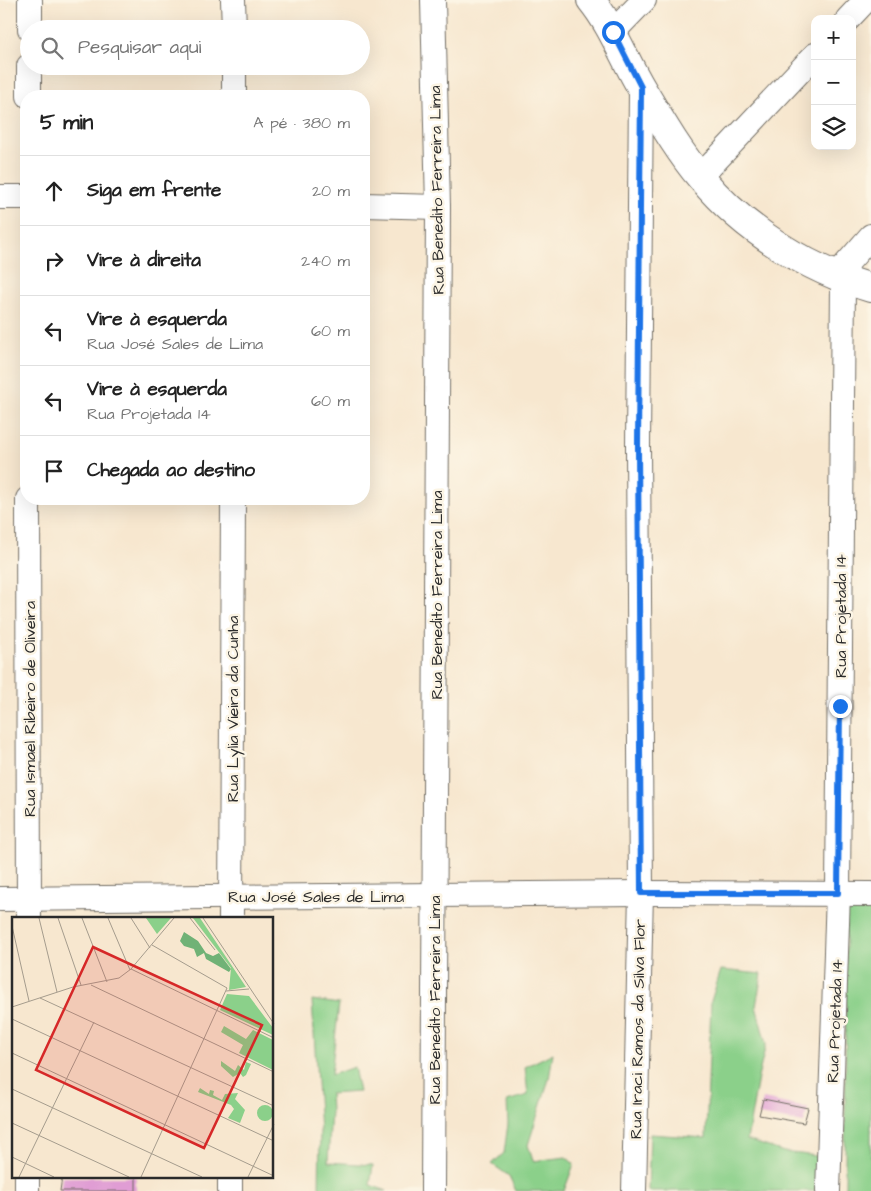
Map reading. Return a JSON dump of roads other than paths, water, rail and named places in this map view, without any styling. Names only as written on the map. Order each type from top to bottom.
[{"type":"street","points":[[30,0],[30,20]]},
{"type":"street","points":[[233,0],[234,20]]},
{"type":"street","name":"Rua Benedito Ferreira Lima","points":[[433,0],[438,207],[433,1191]]},
{"type":"street","points":[[591,0],[613,32],[641,87],[700,178],[731,209],[757,231],[839,278],[871,288]]},
{"type":"street","points":[[613,32],[644,0]]},
{"type":"street","points":[[852,15],[866,0]]},
{"type":"street","points":[[700,178],[811,59]]},
{"type":"street","points":[[29,75],[29,90]]},
{"type":"street","points":[[234,75],[234,90]]},
{"type":"street","name":"Rua Iraci Ramos da Silva Flor","points":[[634,1191],[641,893],[638,446],[641,87]]},
{"type":"street","points":[[0,197],[20,197]]},
{"type":"street","points":[[370,205],[438,207]]},
{"type":"street","points":[[839,278],[871,236]]},
{"type":"street","name":"Rua Projetada 14","points":[[828,1191],[838,893],[839,278]]},
{"type":"street","name":"Rua Ismael Ribeiro de Oliveira","points":[[28,505],[29,908]]},
{"type":"street","name":"Rua Lylia Vieira da Cunha","points":[[231,907],[234,505]]},
{"type":"street","name":"Rua José Sales de Lima","points":[[0,899],[29,908],[231,907],[435,895],[641,893],[871,894]]},
{"type":"street","points":[[27,1178],[27,1191]]},
{"type":"street","points":[[230,1178],[230,1191]]}]
